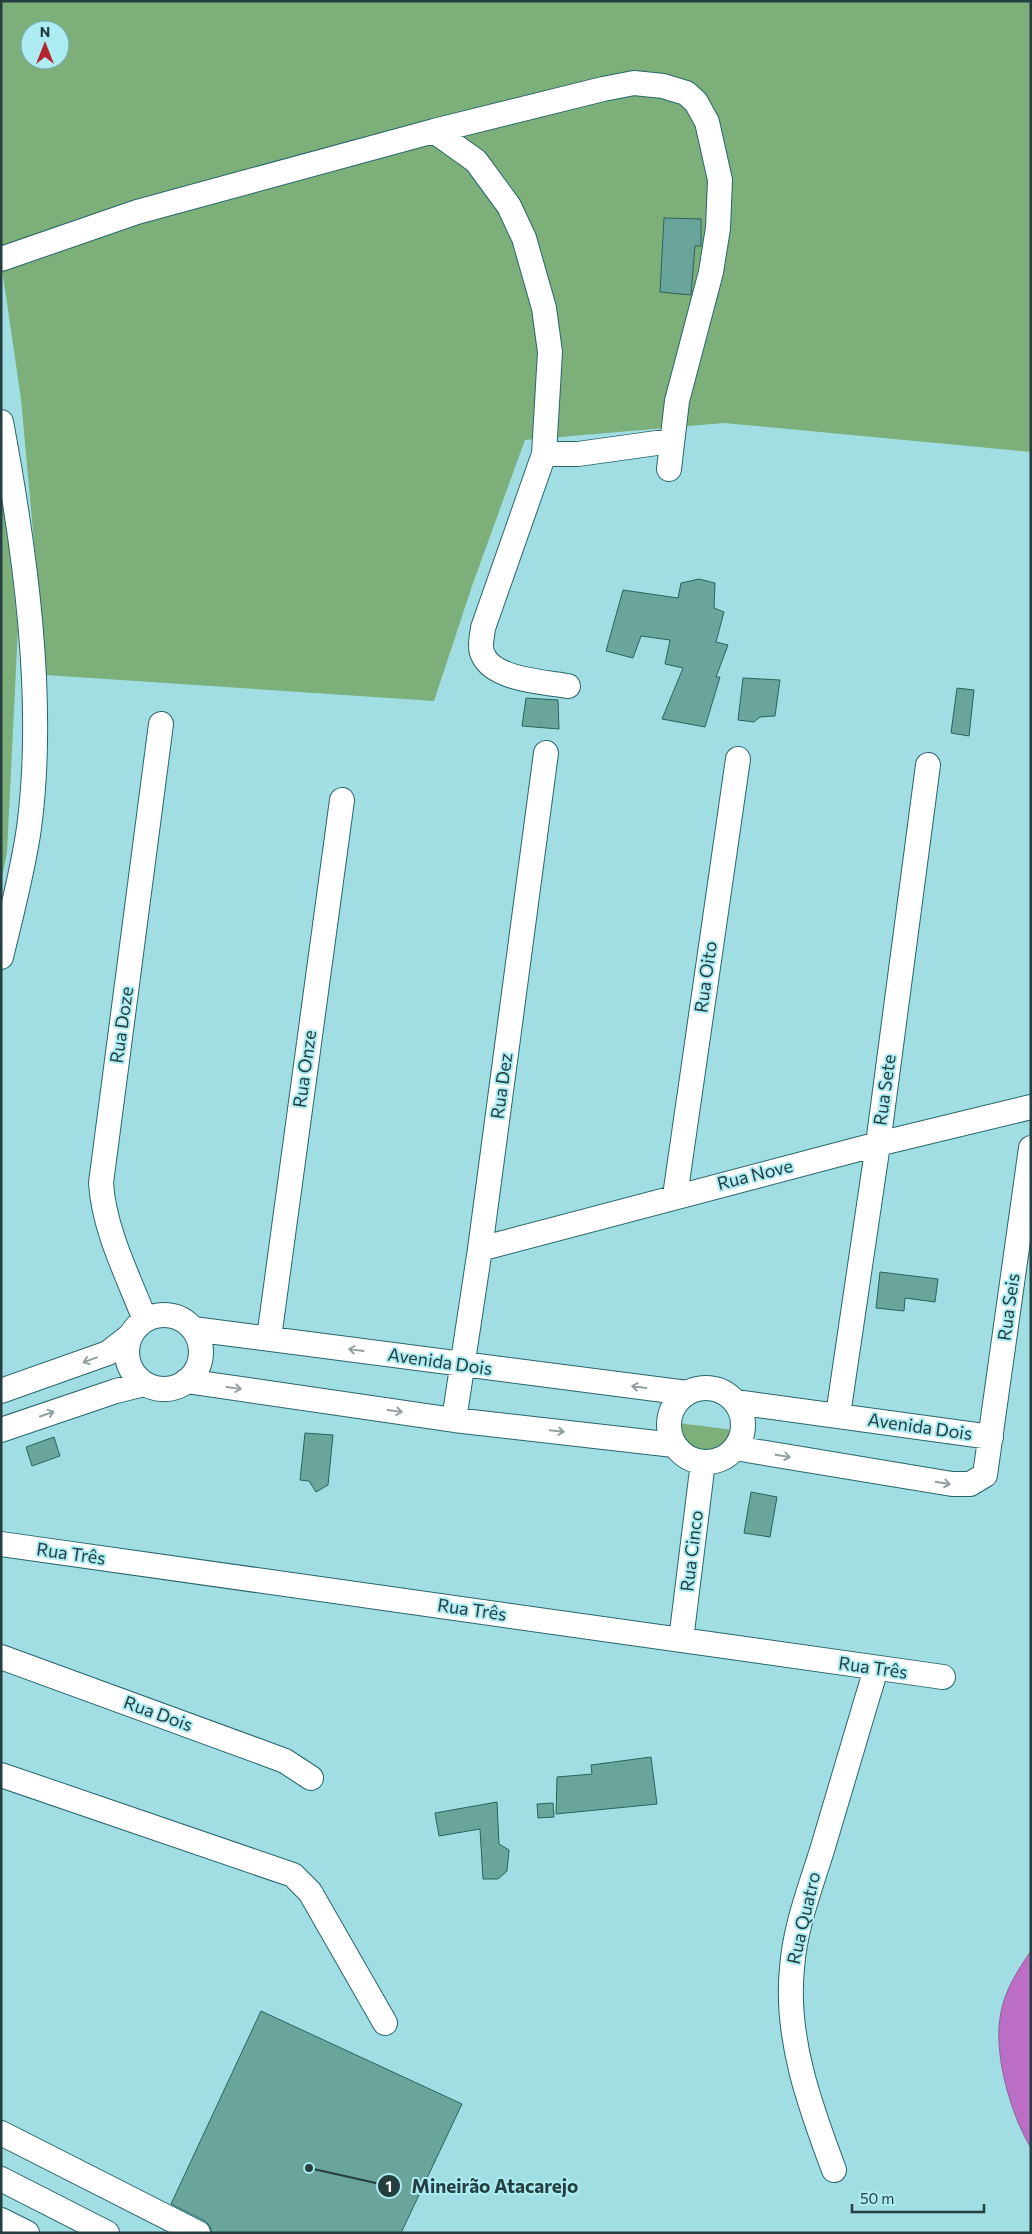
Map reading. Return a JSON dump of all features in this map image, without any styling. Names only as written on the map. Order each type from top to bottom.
[{"type":"street","points":[[1,259],[137,212],[434,131],[634,83],[663,86],[686,93],[696,102],[707,122],[720,180],[718,228],[711,272],[676,402],[669,469]]},
{"type":"street","points":[[434,131],[476,161],[509,206],[524,238],[544,308],[550,352],[544,454],[485,623],[481,642],[482,654],[490,665],[507,675],[568,686]]},
{"type":"street","points":[[1,422],[25,570],[33,664],[34,742],[29,828],[1,957]]},
{"type":"street","points":[[544,454],[578,454],[672,441]]},
{"type":"street","name":"Rua Doze","points":[[138,1327],[102,1202],[101,1183],[162,724]]},
{"type":"street","name":"Rua Dez","points":[[454,1420],[480,1249],[546,753]]},
{"type":"street","name":"Rua Oito","points":[[675,1196],[738,759]]},
{"type":"street","name":"Rua Sete","points":[[838,1415],[878,1144],[928,765]]},
{"type":"street","name":"Rua Onze","points":[[269,1338],[342,800]]},
{"type":"street","name":"Rua Nove","points":[[480,1249],[675,1196],[1031,1107]]},
{"type":"street","name":"Rua Seis","points":[[991,1437],[1031,1148]]},
{"type":"street","name":"Avenida Dois","points":[[138,1327],[160,1315],[176,1317],[193,1329],[688,1393],[708,1388],[728,1395],[735,1402],[991,1437],[985,1475],[970,1484],[952,1484],[735,1448]]},
{"type":"street","points":[[138,1327],[127,1344],[128,1364],[137,1378],[144,1384],[160,1389],[170,1388],[186,1382],[193,1375],[200,1359],[199,1338],[193,1329]]},
{"type":"street","points":[[1,1391],[108,1353],[138,1327]]},
{"type":"street","points":[[186,1382],[454,1420],[674,1445]]},
{"type":"street","points":[[1,1430],[116,1391],[144,1384]]},
{"type":"street","points":[[688,1393],[679,1399],[669,1418],[669,1428],[674,1445],[686,1457],[703,1462],[720,1459],[735,1448],[743,1432],[743,1422],[735,1402]]},
{"type":"street","name":"Rua Cinco","points":[[681,1640],[703,1462]]},
{"type":"street","name":"Rua Três","points":[[1,1544],[943,1677]]},
{"type":"street","name":"Rua Dois","points":[[1,1657],[285,1761],[311,1778]]},
{"type":"street","name":"Rua Quatro","points":[[834,2170],[811,2109],[798,2060],[792,2013],[792,1968],[800,1922],[876,1668]]},
{"type":"street","points":[[1,1775],[293,1875],[310,1892],[385,2023]]},
{"type":"street","points":[[1,2133],[186,2230]]},
{"type":"street","points":[[1,2179],[107,2233]]},
{"type":"street","points":[[1,2220],[27,2233]]},
{"type":"green space","points":[[1,1],[1031,1],[1031,452],[724,423],[525,440],[472,586],[434,701],[46,675],[21,399],[1,262]]},
{"type":"green space","points":[[1,475],[18,628],[7,852],[1,882]]},
{"type":"green space","points":[[678,1423],[734,1430],[721,1445],[712,1449],[703,1449],[687,1442],[681,1434]]},
{"type":"shaded area","points":[[1031,1951],[1031,2148],[1017,2119],[1006,2085],[1002,2067],[999,2033],[1000,2018],[1007,1991]]},
{"type":"building","points":[[664,218],[701,219],[701,246],[695,246],[691,295],[660,292]]},
{"type":"building","points":[[699,579],[715,583],[714,608],[724,612],[716,642],[728,645],[716,677],[720,677],[705,727],[662,719],[683,668],[665,664],[670,640],[641,636],[633,658],[606,651],[623,590],[678,598],[681,583]]},
{"type":"building","points":[[743,678],[780,680],[775,716],[760,717],[754,722],[738,720]]},
{"type":"building","points":[[957,688],[974,690],[969,736],[951,733]]},
{"type":"building","points":[[526,698],[558,700],[559,729],[522,726]]},
{"type":"building","points":[[880,1272],[938,1279],[935,1302],[905,1298],[904,1311],[876,1308]]},
{"type":"building","points":[[305,1433],[333,1435],[328,1485],[316,1492],[309,1481],[300,1480]]},
{"type":"building","points":[[54,1437],[60,1456],[32,1466],[26,1447]]},
{"type":"building","points":[[751,1492],[777,1497],[770,1537],[744,1533]]},
{"type":"building","points":[[651,1757],[657,1804],[556,1814],[557,1777],[592,1774],[591,1765]]},
{"type":"building","points":[[497,1802],[499,1844],[509,1850],[507,1871],[498,1879],[483,1879],[480,1829],[439,1836],[435,1813]]},
{"type":"building","points":[[553,1803],[554,1817],[538,1818],[537,1804]]},
{"type":"building","points":[[261,2011],[462,2104],[401,2233],[212,2233],[210,2226],[205,2221],[171,2204]]},
{"type":"place","name":"Mineirão Atacarejo","points":[[309,2168]]}]
